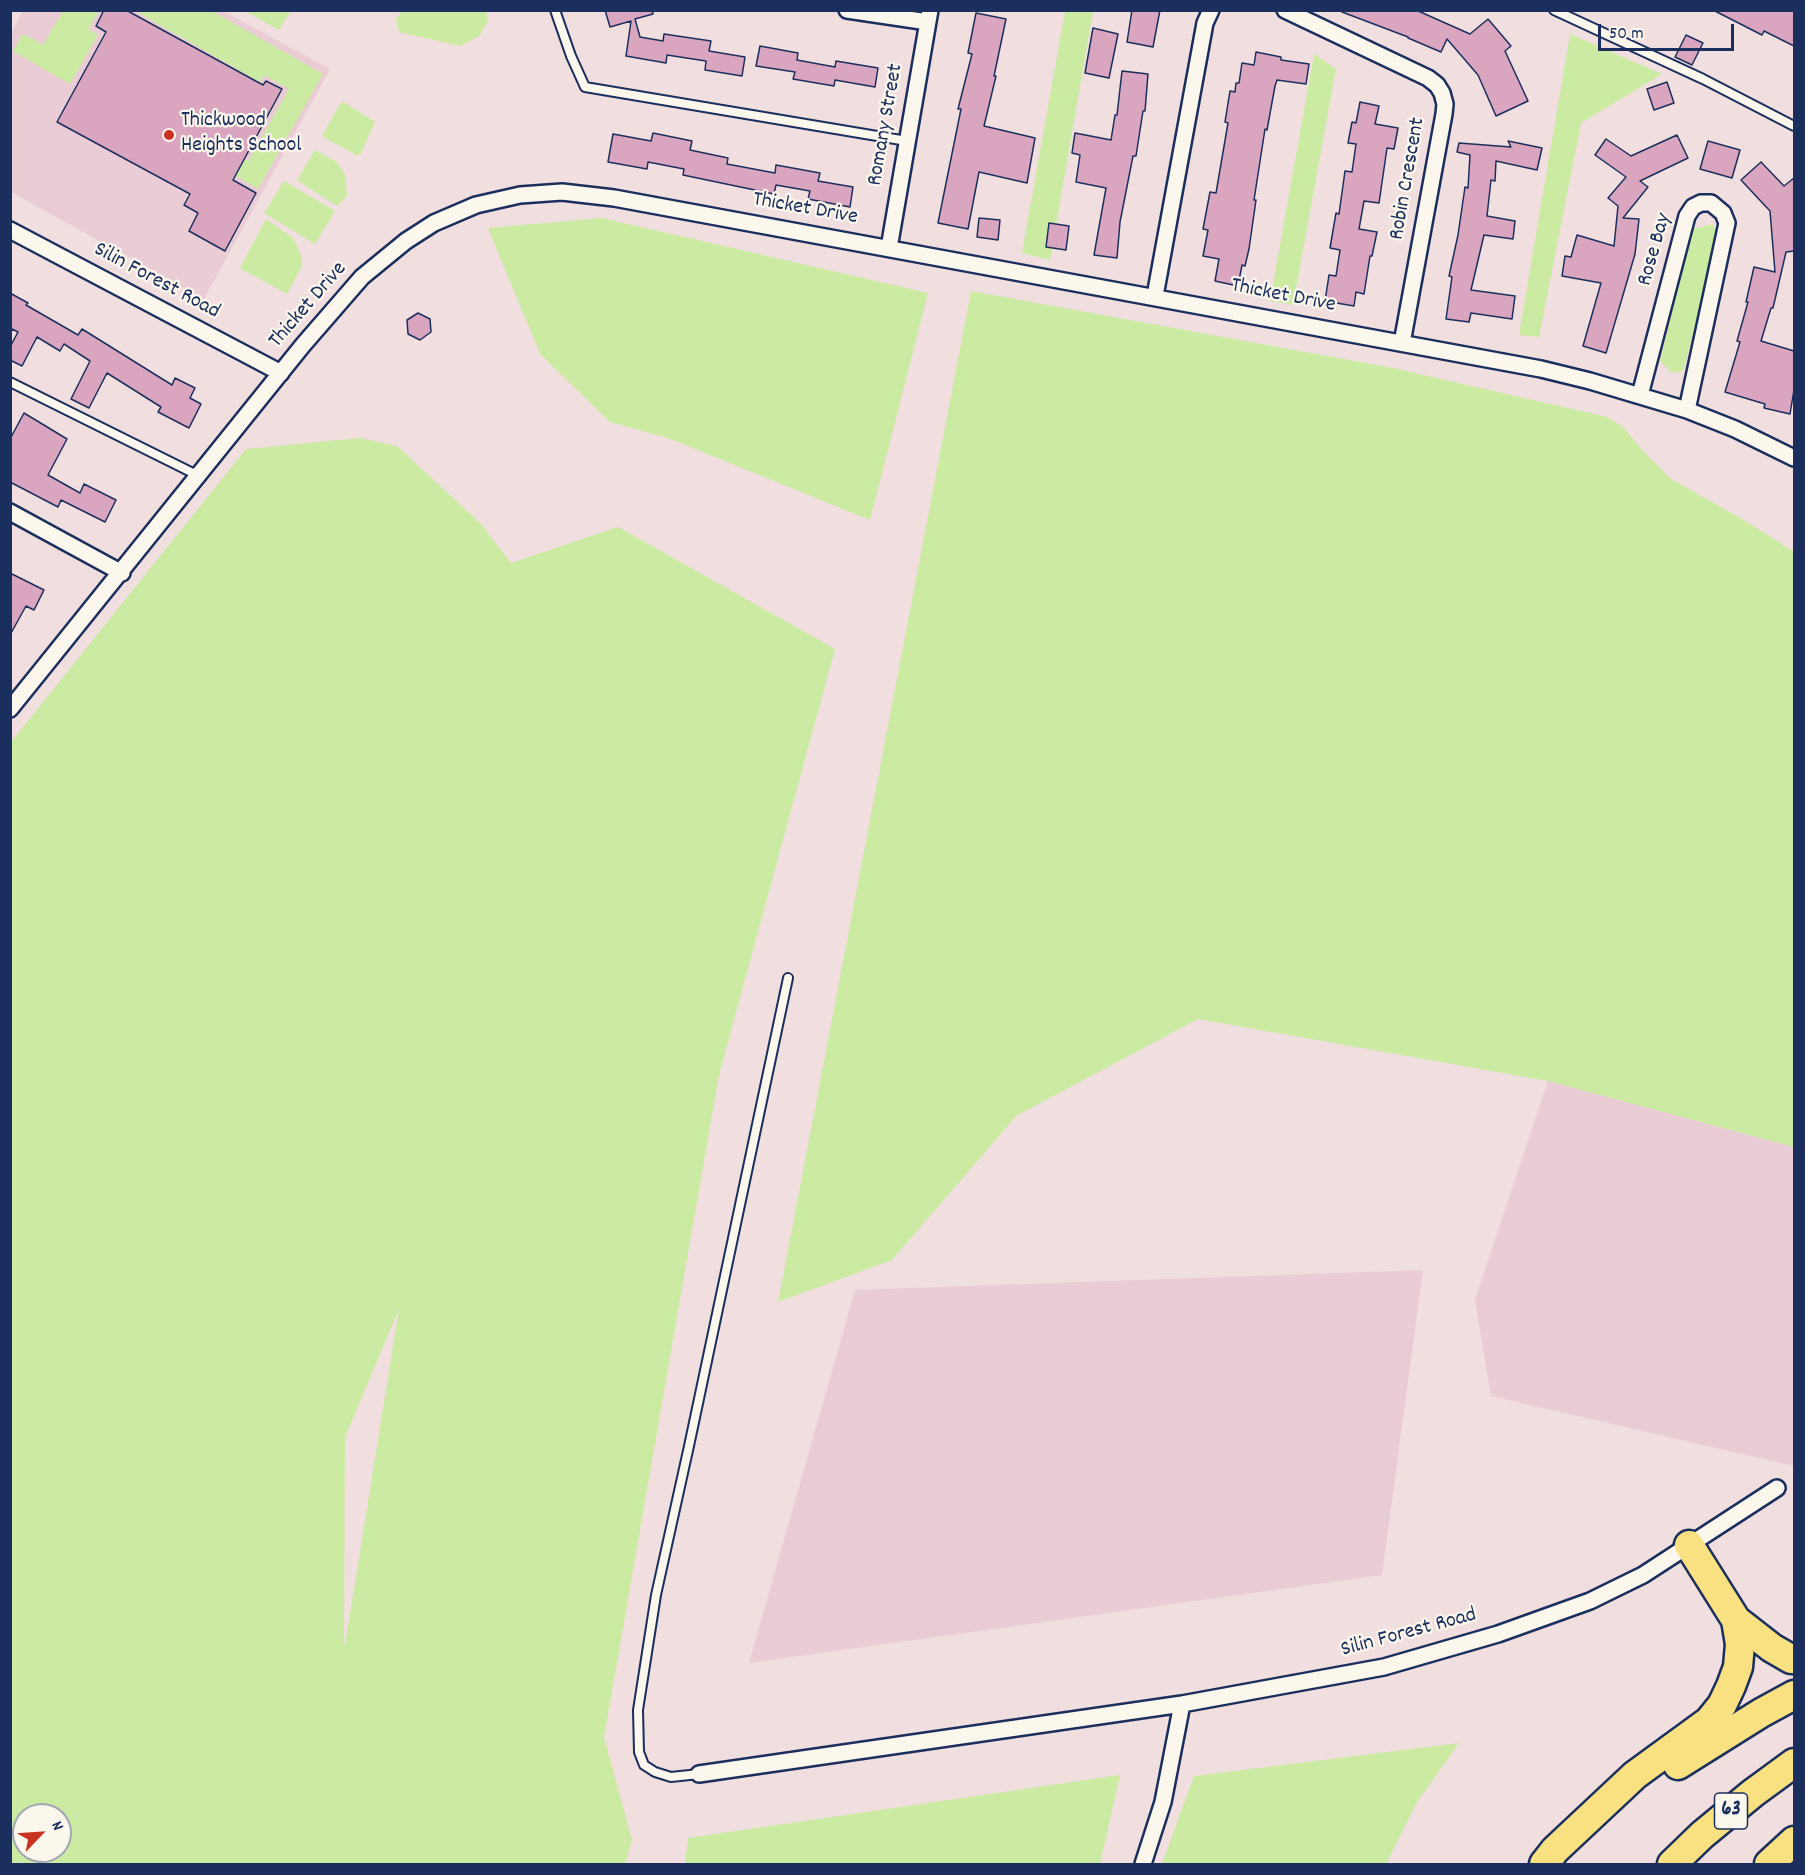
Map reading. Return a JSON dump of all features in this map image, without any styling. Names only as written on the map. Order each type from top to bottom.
[{"type":"highway","points":[[1689,1545],[1736,1620],[1772,1648],[1794,1659]]},
{"type":"highway","points":[[1544,1864],[1555,1850],[1635,1775],[1709,1721],[1722,1705],[1738,1667],[1740,1644],[1736,1620]]},
{"type":"highway","points":[[1559,1864],[1642,1789],[1761,1713],[1794,1695]]},
{"type":"highway","name":"63","points":[[1672,1864],[1702,1834],[1794,1763]]},
{"type":"highway","points":[[1769,1864],[1794,1841]]},
{"type":"street","points":[[847,10],[929,16]]},
{"type":"street","points":[[1155,296],[1205,24],[1211,10]]},
{"type":"street","name":"Robin Crescent","points":[[1285,10],[1428,78],[1437,85],[1442,93],[1445,104],[1444,114],[1402,343]]},
{"type":"street","name":"Romany Street","points":[[889,248],[929,16]]},
{"type":"street","name":"Thicket Drive","points":[[10,709],[351,289],[396,249],[434,223],[456,212],[501,198],[562,192],[614,198],[1541,369],[1687,410],[1735,429],[1794,458]]},
{"type":"street","name":"Rose Bay","points":[[1640,395],[1687,216],[1693,207],[1701,203],[1711,203],[1723,213],[1727,223],[1687,410]]},
{"type":"street","name":"Silin Forest Road","points":[[10,230],[281,373]]},
{"type":"street","points":[[10,512],[122,573]]},
{"type":"street","name":"Silin Forest Road","points":[[699,1774],[1182,1704],[1384,1667],[1498,1634],[1590,1601],[1643,1575],[1778,1488]]},
{"type":"street","points":[[1143,1864],[1164,1802],[1182,1704]]},
{"type":"lane","points":[[555,10],[585,87],[907,141]]},
{"type":"lane","points":[[1554,10],[1704,79],[1794,126]]},
{"type":"lane","points":[[10,382],[199,476]]},
{"type":"lane","points":[[699,1774],[671,1777],[655,1772],[644,1765],[638,1745],[638,1710],[656,1595],[788,978]]},
{"type":"shaded area","points":[[23,11],[223,11],[330,69],[204,299],[11,192],[11,33]]},
{"type":"shaded area","points":[[1548,1081],[1794,1147],[1794,1466],[1491,1396],[1475,1300]]},
{"type":"shaded area","points":[[1423,1270],[1382,1575],[749,1663],[855,1290]]},
{"type":"green space","points":[[486,10],[488,21],[479,36],[460,46],[399,32],[396,19],[402,11]]},
{"type":"green space","points":[[63,11],[99,11],[88,29],[98,35],[70,84],[13,51],[23,34],[43,45]]},
{"type":"green space","points":[[135,11],[212,11],[323,74],[258,189],[229,172],[238,156],[248,161],[289,89],[264,75],[260,82]]},
{"type":"green space","points":[[245,11],[291,11],[279,30]]},
{"type":"green space","points":[[1065,11],[1093,11],[1050,260],[1022,253]]},
{"type":"green space","points":[[1570,34],[1662,74],[1581,123],[1539,337],[1519,335]]},
{"type":"green space","points":[[1314,54],[1336,69],[1293,305],[1270,301]]},
{"type":"green space","points":[[342,101],[375,122],[360,155],[322,136]]},
{"type":"green space","points":[[315,150],[337,162],[345,175],[347,196],[337,206],[297,180]]},
{"type":"green space","points":[[284,181],[335,211],[315,244],[264,213]]},
{"type":"green space","points":[[602,218],[928,293],[870,520],[668,438],[610,422],[540,354],[488,228]]},
{"type":"green space","points":[[266,219],[293,238],[301,255],[302,266],[287,294],[240,268]]},
{"type":"green space","points":[[1713,224],[1719,238],[1683,371],[1672,373],[1660,361],[1693,229]]},
{"type":"green space","points":[[971,291],[1393,368],[1607,417],[1624,428],[1671,479],[1742,519],[1794,552],[1794,1147],[1548,1081],[1198,1019],[1016,1116],[892,1260],[778,1302]]},
{"type":"green space","points":[[360,438],[397,446],[481,524],[511,563],[618,527],[835,649],[719,1075],[604,1737],[632,1840],[625,1864],[11,1864],[11,742],[246,449]],"holes":[[[399,1309],[345,1645],[345,1437]]]},
{"type":"green space","points":[[1459,1743],[1417,1802],[1386,1864],[1162,1864],[1194,1776]]},
{"type":"green space","points":[[1120,1775],[1100,1864],[685,1864],[688,1838]]},
{"type":"building","name":"Thickwood Heights School","points":[[104,10],[126,10],[263,85],[266,81],[282,89],[233,180],[256,193],[225,251],[189,231],[198,213],[184,205],[190,194],[57,122],[106,32],[96,26]]},
{"type":"building","points":[[605,10],[652,10],[653,14],[635,19],[640,37],[663,41],[664,34],[711,41],[709,51],[745,57],[742,76],[705,70],[706,61],[667,55],[666,63],[626,56],[631,21],[610,27]]},
{"type":"building","points":[[1132,10],[1160,10],[1153,47],[1127,42]]},
{"type":"building","points":[[1342,10],[1416,10],[1470,34],[1488,19],[1511,46],[1505,51],[1528,101],[1496,116],[1478,75],[1447,39],[1441,52],[1342,12]]},
{"type":"building","points":[[1713,10],[1794,10],[1794,46],[1764,31],[1762,35]]},
{"type":"building","points":[[976,13],[1006,19],[984,126],[1035,138],[1027,183],[979,172],[968,229],[938,223],[961,109],[958,109],[972,54],[968,53]]},
{"type":"building","points":[[1093,28],[1118,34],[1109,78],[1085,73]]},
{"type":"building","points":[[1686,35],[1703,43],[1692,65],[1675,57]]},
{"type":"building","points":[[760,46],[798,53],[797,60],[835,67],[836,61],[878,68],[875,87],[835,80],[834,86],[793,79],[795,72],[756,66]]},
{"type":"building","points":[[1256,52],[1281,57],[1281,60],[1309,64],[1306,84],[1277,80],[1275,86],[1267,130],[1265,129],[1249,249],[1245,266],[1242,265],[1238,286],[1215,281],[1219,259],[1203,256],[1208,230],[1203,229],[1210,192],[1216,193],[1228,123],[1225,122],[1230,91],[1235,92],[1236,83],[1239,83],[1242,63],[1254,65]]},
{"type":"building","points":[[1122,71],[1148,74],[1145,111],[1143,111],[1136,156],[1133,156],[1120,222],[1117,258],[1094,255],[1106,188],[1076,182],[1080,155],[1072,153],[1075,133],[1111,140],[1115,115],[1117,115]]},
{"type":"building","points":[[1667,82],[1674,103],[1654,110],[1647,89]]},
{"type":"building","points":[[1360,102],[1379,106],[1375,124],[1398,128],[1394,149],[1387,148],[1379,203],[1364,201],[1359,229],[1377,232],[1372,256],[1370,256],[1364,294],[1356,292],[1354,306],[1325,301],[1329,275],[1336,276],[1340,250],[1330,248],[1336,213],[1339,214],[1345,171],[1352,172],[1356,144],[1348,143],[1352,122],[1356,123]]},
{"type":"building","points":[[653,133],[692,141],[690,150],[728,158],[727,164],[775,173],[776,165],[820,173],[818,181],[853,187],[850,207],[808,199],[810,191],[776,185],[774,194],[683,175],[684,169],[648,162],[647,169],[608,162],[613,134],[651,141]]},
{"type":"building","points":[[1677,135],[1688,158],[1640,181],[1648,187],[1623,218],[1639,219],[1635,254],[1606,353],[1583,346],[1601,283],[1562,276],[1565,256],[1571,257],[1577,235],[1614,246],[1618,206],[1608,198],[1626,177],[1595,155],[1606,139],[1631,156]]},
{"type":"building","points":[[1508,141],[1542,148],[1537,170],[1496,161],[1495,181],[1491,180],[1487,216],[1515,221],[1513,239],[1484,235],[1471,290],[1515,296],[1512,319],[1471,313],[1469,322],[1446,319],[1452,277],[1449,276],[1465,187],[1468,188],[1470,155],[1457,152],[1459,143],[1511,147]]},
{"type":"building","points":[[1708,141],[1740,150],[1732,178],[1700,169]]},
{"type":"building","points":[[1761,162],[1784,186],[1794,178],[1794,251],[1786,252],[1773,308],[1771,308],[1761,341],[1794,351],[1794,390],[1790,414],[1764,408],[1765,404],[1725,392],[1740,342],[1737,341],[1748,302],[1746,302],[1754,267],[1775,272],[1770,211],[1741,180]]},
{"type":"building","points":[[979,218],[1000,220],[998,240],[977,237]]},
{"type":"building","points":[[1049,223],[1069,226],[1066,250],[1046,247]]},
{"type":"building","points":[[10,293],[28,303],[26,305],[78,335],[82,329],[172,385],[175,378],[195,388],[190,398],[201,404],[189,428],[158,412],[161,407],[107,373],[89,408],[71,399],[90,361],[64,344],[60,351],[37,337],[22,366],[10,360],[10,347],[18,332],[12,329],[10,332]]},
{"type":"building","points":[[418,313],[430,319],[431,332],[420,340],[408,334],[407,320]]},
{"type":"building","points":[[24,413],[67,439],[48,475],[80,493],[84,484],[116,500],[105,522],[61,500],[58,507],[10,482],[10,439]]},
{"type":"building","points":[[10,573],[44,590],[34,610],[26,606],[10,635]]},
{"type":"place","name":"Thickwood Heights School","points":[[169,135]]}]
